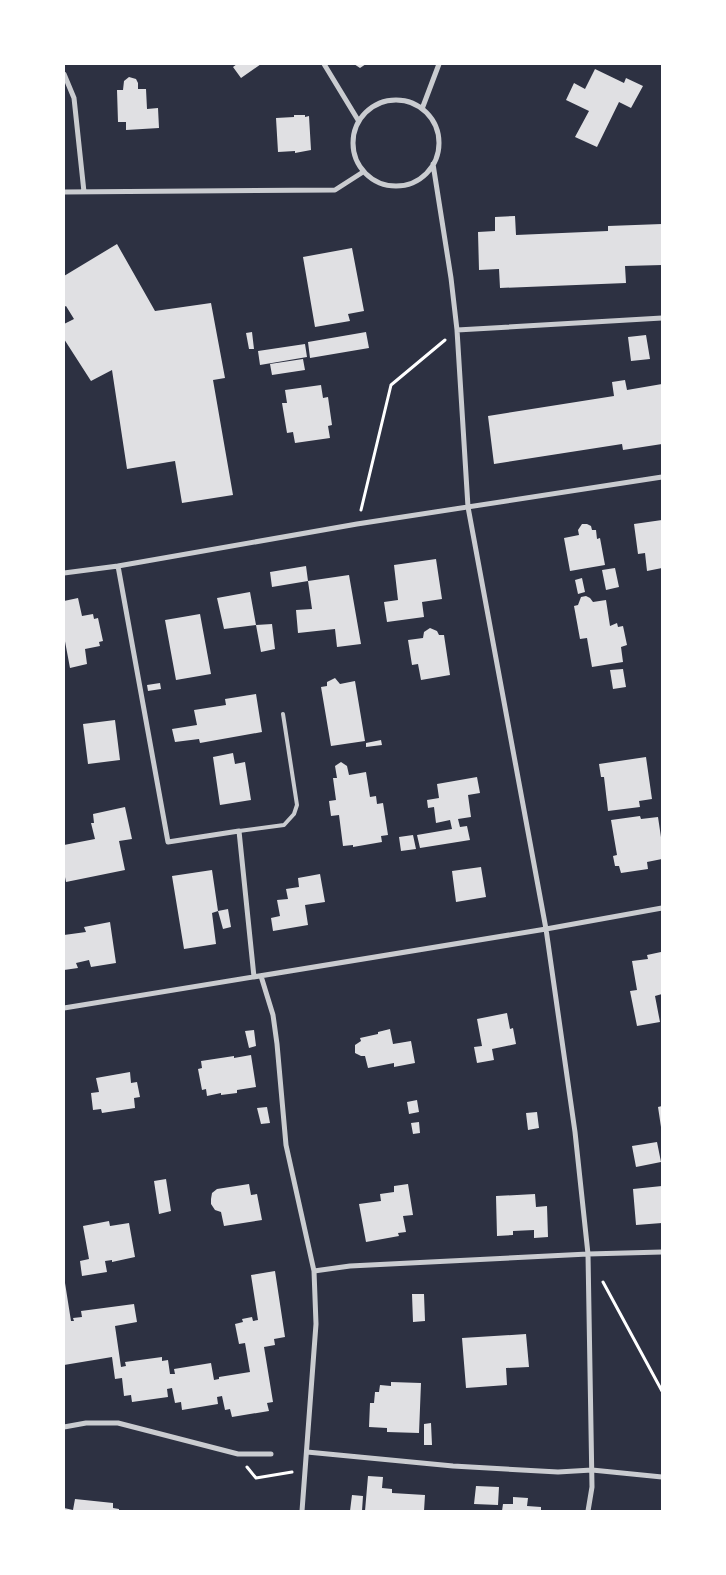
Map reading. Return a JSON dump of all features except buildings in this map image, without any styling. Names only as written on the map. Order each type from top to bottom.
[{"type":"street","points":[[324,64],[358,120]]},
{"type":"street","points":[[422,109],[439,64]]},
{"type":"street","points":[[64,74],[74,98],[84,192]]},
{"type":"street","points":[[392,99],[405,100],[418,105],[422,109],[436,125],[439,138],[438,152],[433,164],[425,175],[413,182],[400,186],[387,185],[374,180],[363,172],[356,160],[352,147],[353,133],[358,120],[367,110],[378,102],[392,99]]},
{"type":"street","points":[[433,164],[451,278],[457,330],[468,507],[546,930],[575,1132],[588,1254],[592,1470],[592,1487],[588,1511]]},
{"type":"street","points":[[64,192],[335,190],[363,172]]},
{"type":"street","points":[[457,330],[662,318]]},
{"type":"street","points":[[64,573],[118,566],[357,524],[662,477]]},
{"type":"street","points":[[118,566],[168,842],[239,832],[254,977]]},
{"type":"street","points":[[64,1008],[546,930],[662,908]]},
{"type":"street","points":[[261,976],[272,1015],[277,1044],[286,1145],[314,1271],[316,1324],[302,1511]]},
{"type":"street","points":[[314,1271],[350,1266],[662,1252]]},
{"type":"street","points":[[64,1426],[86,1423],[118,1423],[238,1454],[271,1454]]},
{"type":"street","points":[[307,1452],[454,1466],[558,1472],[592,1470],[662,1477]]},
{"type":"lane","points":[[239,832],[284,825],[294,814],[296,805],[283,714]]},
{"type":"path","points":[[357,524],[391,385],[457,330]]},
{"type":"path","points":[[602,1280],[662,1391]]}]
